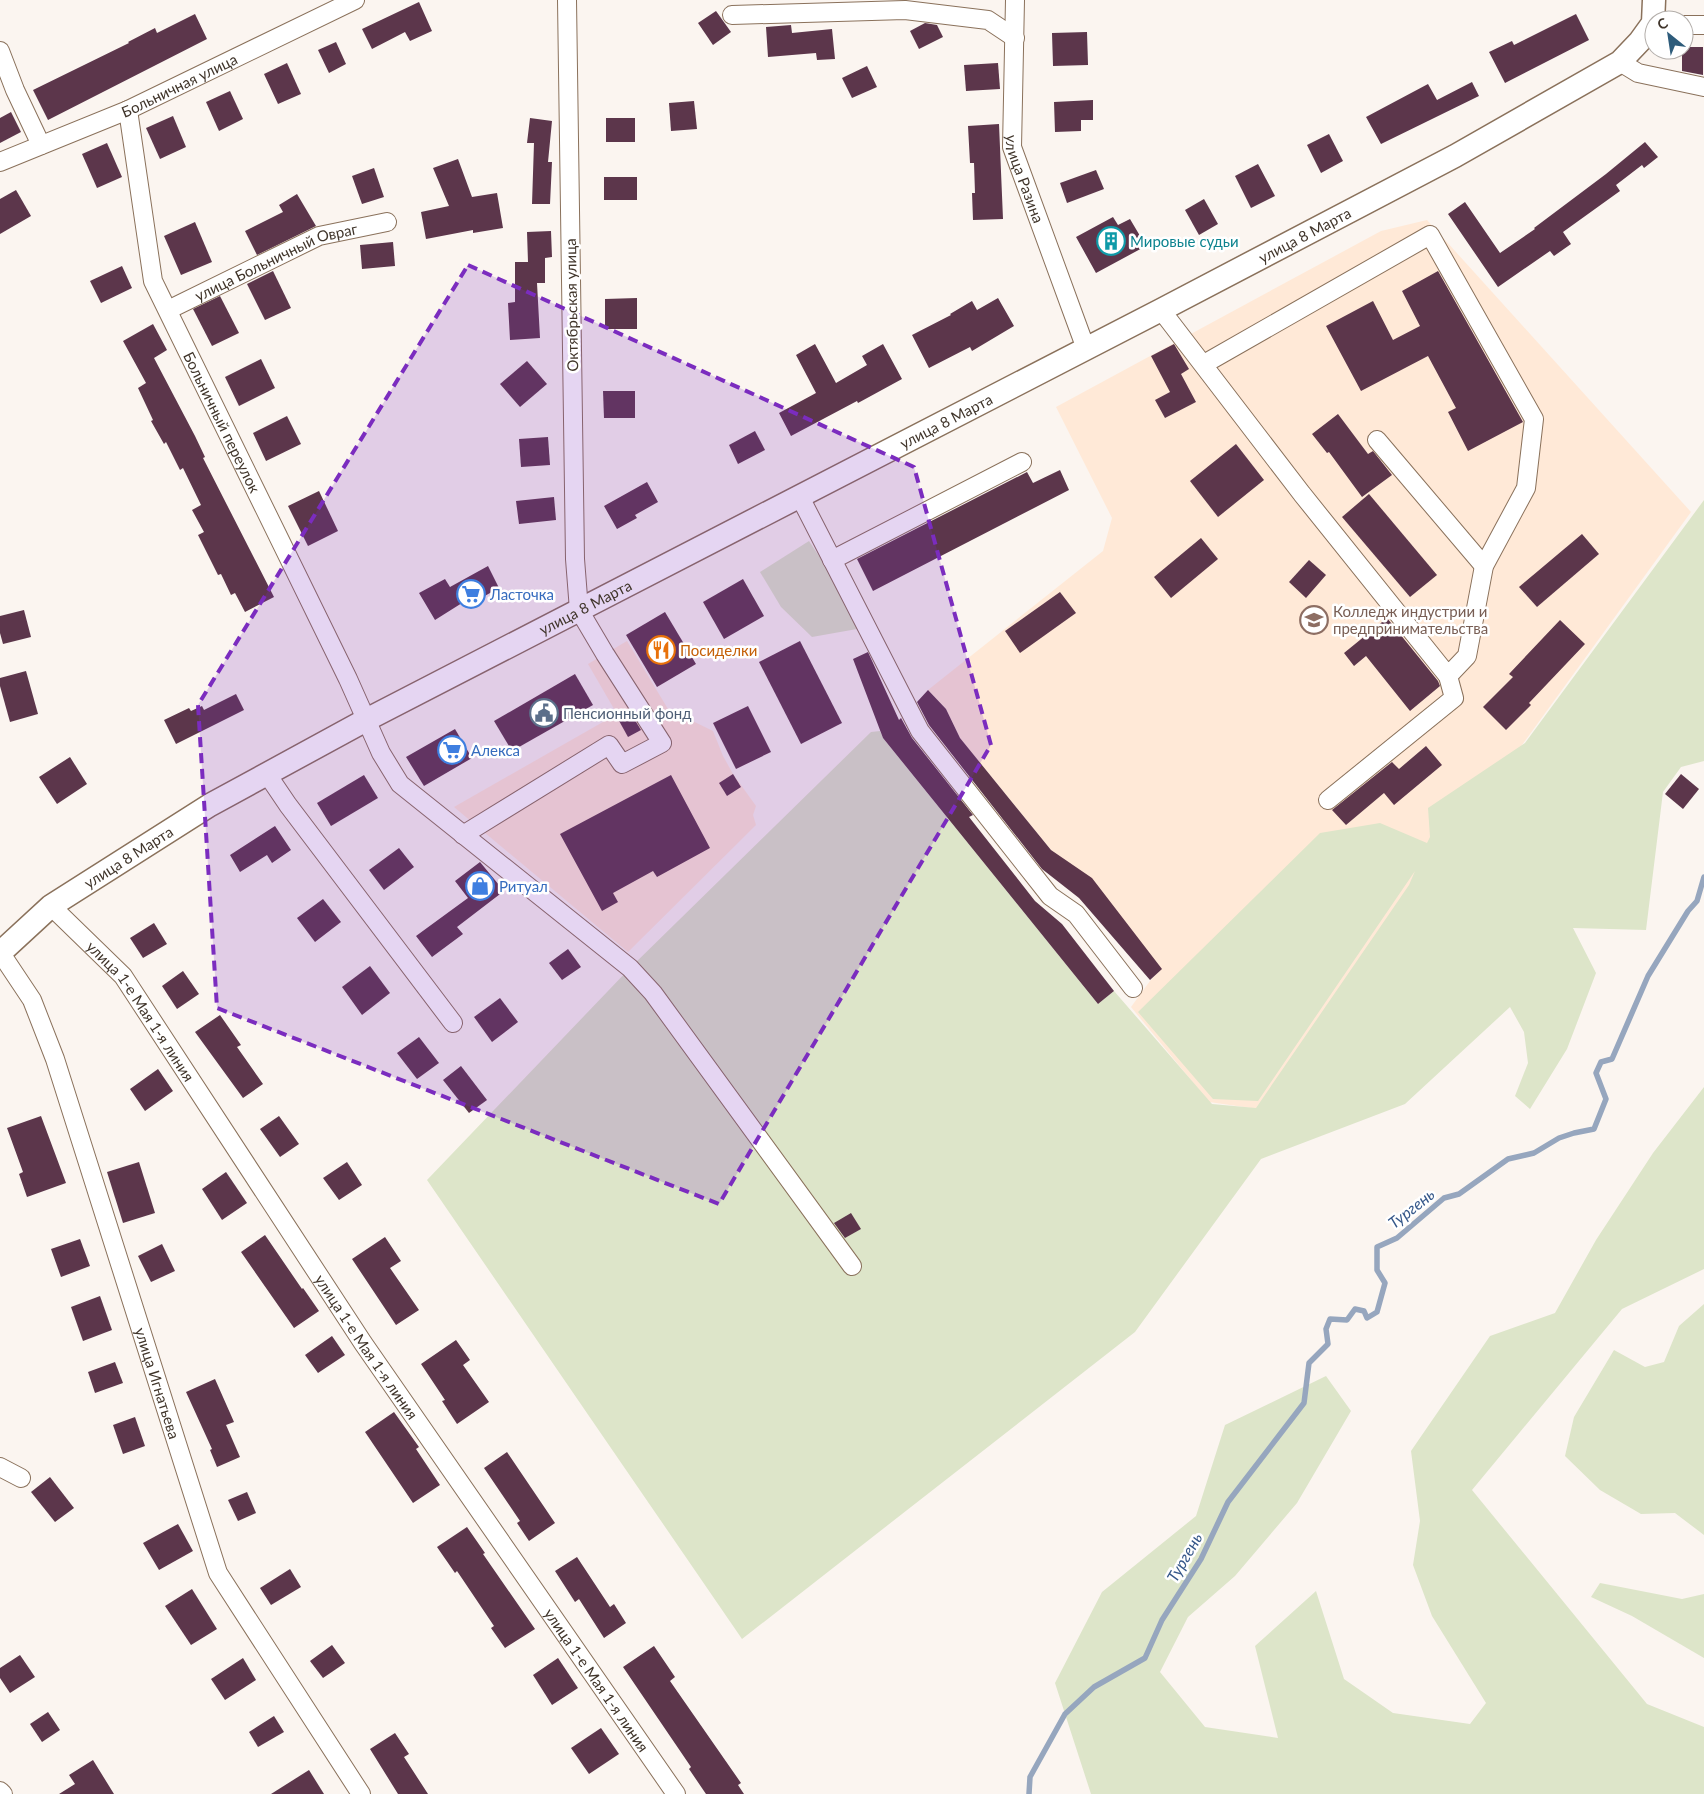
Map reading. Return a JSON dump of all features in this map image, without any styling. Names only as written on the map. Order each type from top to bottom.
[{"type":"main road","name":"улица 8 Марта","points":[[0,952],[51,906],[210,805],[366,720],[1086,349],[1455,156],[1620,62],[1644,35]]},
{"type":"street","name":"Больничная улица","points":[[0,162],[128,110],[355,0]]},
{"type":"street","name":"Октябрьская улица","points":[[567,0],[575,559],[579,610]]},
{"type":"street","points":[[791,14],[809,0]]},
{"type":"street","name":"улица Разина","points":[[1016,0],[1012,147],[1086,349]]},
{"type":"street","points":[[732,15],[905,10],[988,20],[1014,38]]},
{"type":"street","points":[[0,51],[15,90],[41,145]]},
{"type":"street","points":[[1620,62],[1638,73],[1704,87]]},
{"type":"street","name":"Больничный переулок","points":[[128,110],[153,281],[348,679],[381,753],[400,784],[630,968],[653,993],[852,1266]]},
{"type":"street","name":"улица Больничный Овраг","points":[[168,310],[319,236],[387,222]]},
{"type":"street","points":[[1204,364],[1430,235],[1534,419],[1526,488],[1484,566],[1467,656],[1448,676]]},
{"type":"street","points":[[1161,310],[1302,494],[1448,676],[1454,698],[1328,800]]},
{"type":"street","points":[[1377,440],[1484,566]]},
{"type":"street","points":[[832,560],[1022,462]]},
{"type":"street","points":[[800,497],[920,731],[1050,896],[1076,914],[1133,988]]},
{"type":"street","points":[[463,835],[609,745],[622,764],[662,743],[579,610]]},
{"type":"street","points":[[267,774],[288,805],[453,1023]]},
{"type":"street","name":"улица 1-е Мая 1-я линия","points":[[51,906],[123,976],[363,1343],[676,1794]]},
{"type":"street","name":"улица Игнатьева","points":[[0,952],[32,1000],[55,1059],[218,1573],[360,1794]]},
{"type":"street","points":[[0,1467],[21,1478]]},
{"type":"street","points":[[0,1791],[3,1794]]},
{"type":"highlighted area","points":[[468,265],[914,467],[991,745],[719,1204],[217,1008],[198,705]]},
{"type":"shaded area","name":"Колледж индустрии и предпринимательства","points":[[1427,220],[1691,512],[1258,1109],[1209,1102],[1131,1007],[1161,969],[1051,850],[960,738],[946,709],[928,690],[1103,551],[1112,518],[1056,407],[1381,231]]},
{"type":"shaded area","points":[[627,641],[668,709],[713,731],[733,774],[756,806],[753,815],[756,825],[628,952],[454,807],[617,714],[588,664]]},
{"type":"green space","points":[[1704,500],[1704,761],[1681,767],[1663,792],[1646,930],[1573,928],[1596,973],[1567,1049],[1530,1109],[1515,1096],[1528,1063],[1524,1032],[1510,1007],[1405,1104],[1261,1159],[1135,1332],[742,1639],[427,1180],[630,968],[871,732],[880,731],[883,738],[1098,1004],[1114,991],[1212,1104],[1256,1108],[1409,885],[1415,871],[1258,1101],[1213,1099],[1138,1012],[1320,833],[1380,823],[1427,843],[1430,837],[1428,808],[1525,743]]},
{"type":"green space","points":[[809,541],[843,592],[857,629],[812,637],[781,607],[760,572]]},
{"type":"green space","points":[[1704,1087],[1704,1269],[1622,1309],[1472,1490],[1647,1704],[1704,1727],[1704,1794],[1091,1794],[1055,1683],[1102,1592],[1196,1516],[1225,1425],[1326,1376],[1351,1411],[1297,1503],[1235,1576],[1188,1617],[1160,1672],[1205,1727],[1278,1738],[1255,1646],[1316,1591],[1344,1679],[1393,1713],[1470,1724],[1486,1703],[1432,1616],[1413,1565],[1420,1521],[1411,1451],[1490,1336],[1555,1313],[1596,1240],[1653,1153]]},
{"type":"green space","points":[[1704,1304],[1704,1535],[1675,1513],[1641,1514],[1600,1490],[1565,1456],[1574,1417],[1614,1350],[1645,1367],[1664,1362],[1679,1326]]},
{"type":"green space","points":[[1600,1583],[1682,1599],[1704,1594],[1704,1658],[1632,1616],[1591,1597]]},
{"type":"building","points":[[419,2],[432,31],[410,41],[405,32],[372,49],[362,29]]},
{"type":"building","points":[[716,11],[731,32],[713,45],[698,23]]},
{"type":"building","points":[[195,14],[207,39],[48,120],[33,90],[129,43],[155,28],[157,33]]},
{"type":"building","points":[[1576,14],[1589,40],[1505,83],[1489,52],[1512,41],[1514,45]]},
{"type":"building","points":[[925,23],[937,25],[943,37],[919,49],[910,31]]},
{"type":"building","points":[[791,25],[792,33],[832,29],[835,59],[817,60],[816,53],[768,57],[766,27]]},
{"type":"building","points":[[1087,32],[1088,65],[1053,66],[1052,33]]},
{"type":"building","points":[[336,42],[346,64],[329,73],[318,50]]},
{"type":"building","points":[[1694,47],[1703,47],[1703,75],[1682,71],[1682,60],[1694,60]]},
{"type":"building","points":[[287,63],[301,94],[278,104],[264,74]]},
{"type":"building","points":[[998,63],[1000,89],[966,91],[964,65]]},
{"type":"building","points":[[867,66],[877,87],[852,98],[842,78]]},
{"type":"building","points":[[1472,82],[1479,96],[1381,144],[1366,117],[1428,84],[1437,100]]},
{"type":"building","points":[[230,91],[243,119],[219,131],[206,102]]},
{"type":"building","points":[[1093,100],[1093,120],[1081,120],[1081,131],[1055,132],[1054,102]]},
{"type":"building","points":[[694,101],[697,129],[671,131],[669,103]]},
{"type":"building","points":[[11,112],[21,132],[0,143],[0,118]]},
{"type":"building","points":[[173,116],[186,147],[160,159],[146,128]]},
{"type":"building","points":[[530,118],[552,121],[548,162],[552,162],[550,204],[532,204],[534,143],[527,143]]},
{"type":"building","points":[[606,118],[635,118],[635,142],[606,142]]},
{"type":"building","points":[[999,124],[1003,219],[973,220],[972,193],[975,193],[974,163],[970,163],[968,126]]},
{"type":"building","points":[[1329,134],[1343,161],[1321,173],[1307,145]]},
{"type":"building","points":[[1645,142],[1658,157],[1644,168],[1642,165],[1616,185],[1620,191],[1563,232],[1571,244],[1554,256],[1550,251],[1498,287],[1448,214],[1465,202],[1500,253],[1535,229]]},
{"type":"building","points":[[107,143],[122,177],[97,188],[82,154]]},
{"type":"building","points":[[458,159],[472,197],[497,193],[503,228],[473,233],[473,230],[426,239],[421,212],[449,206],[433,168]]},
{"type":"building","points":[[1258,164],[1275,196],[1251,208],[1235,176]]},
{"type":"building","points":[[374,168],[384,197],[362,204],[352,176]]},
{"type":"building","points":[[1096,170],[1104,189],[1067,203],[1060,183]]},
{"type":"building","points":[[604,177],[637,177],[637,200],[604,200]]},
{"type":"building","points":[[16,190],[31,216],[0,234],[0,199]]},
{"type":"building","points":[[297,194],[316,226],[257,255],[245,231],[283,212],[279,205]]},
{"type":"building","points":[[1204,199],[1218,224],[1199,235],[1185,210]]},
{"type":"building","name":"Мировые судьи","points":[[1113,217],[1118,225],[1130,219],[1146,246],[1096,273],[1076,237]]},
{"type":"building","points":[[195,222],[212,262],[181,275],[164,236]]},
{"type":"building","points":[[551,231],[552,257],[545,258],[545,283],[537,283],[540,338],[510,340],[508,303],[515,302],[515,262],[528,262],[527,232]]},
{"type":"building","points":[[393,242],[395,266],[362,269],[360,245]]},
{"type":"building","points":[[122,266],[132,288],[101,303],[90,281]]},
{"type":"building","points":[[273,271],[291,308],[265,320],[247,284]]},
{"type":"building","points":[[1438,271],[1523,422],[1468,451],[1448,412],[1456,408],[1428,356],[1361,391],[1326,326],[1373,301],[1393,340],[1420,326],[1402,291]]},
{"type":"building","points":[[220,296],[239,333],[212,346],[193,309]]},
{"type":"building","points":[[637,298],[637,329],[605,329],[605,299]]},
{"type":"building","points":[[998,298],[1014,326],[972,351],[970,347],[929,368],[912,335],[951,315],[972,301],[977,310]]},
{"type":"building","points":[[153,324],[167,350],[154,358],[195,436],[205,457],[203,458],[274,597],[245,612],[235,593],[231,595],[221,574],[218,575],[198,535],[204,532],[192,510],[201,505],[183,468],[180,470],[166,442],[164,444],[151,421],[153,420],[138,388],[146,383],[123,341]]},
{"type":"building","points":[[815,344],[836,383],[867,365],[862,356],[883,344],[902,379],[791,436],[779,413],[816,393],[796,355]]},
{"type":"building","points":[[1174,344],[1189,369],[1181,374],[1196,402],[1165,418],[1155,400],[1170,392],[1151,356]]},
{"type":"building","points":[[261,359],[275,388],[239,406],[225,377]]},
{"type":"building","points":[[527,361],[547,384],[520,407],[500,384]]},
{"type":"building","points":[[603,391],[635,391],[635,418],[604,418]]},
{"type":"building","points":[[1338,414],[1368,454],[1373,451],[1392,475],[1362,497],[1329,452],[1327,453],[1312,434]]},
{"type":"building","points":[[287,416],[301,444],[266,461],[253,433]]},
{"type":"building","points":[[755,431],[765,450],[738,464],[729,445]]},
{"type":"building","points":[[548,437],[550,465],[521,467],[519,439]]},
{"type":"building","points":[[1236,444],[1264,480],[1218,517],[1190,481]]},
{"type":"building","points":[[1060,470],[1069,490],[873,591],[857,559],[1027,472],[1033,483]]},
{"type":"building","points":[[647,482],[658,502],[635,515],[637,518],[617,529],[604,506]]},
{"type":"building","points":[[319,491],[338,531],[308,546],[288,506]]},
{"type":"building","points":[[1369,494],[1437,575],[1410,597],[1342,517]]},
{"type":"building","points":[[554,497],[556,520],[519,524],[516,501]]},
{"type":"building","points":[[1582,534],[1599,554],[1537,607],[1519,587]]},
{"type":"building","points":[[1201,538],[1218,559],[1171,598],[1154,577]]},
{"type":"building","points":[[1309,560],[1326,575],[1306,598],[1289,582]]},
{"type":"building","points":[[488,566],[499,588],[465,607],[462,603],[435,620],[419,593],[445,579],[450,587]]},
{"type":"building","points":[[743,579],[764,616],[724,639],[703,602]]},
{"type":"building","points":[[1060,592],[1076,613],[1020,653],[1005,631]]},
{"type":"building","points":[[24,610],[31,637],[3,644],[0,633],[0,616]]},
{"type":"building","name":"Посиделки","points":[[665,612],[696,664],[657,687],[626,635]]},
{"type":"building","points":[[1387,618],[1440,686],[1410,711],[1366,656],[1354,666],[1344,653]]},
{"type":"building","points":[[1560,620],[1585,644],[1506,730],[1483,707],[1513,677],[1509,674]]},
{"type":"building","points":[[800,641],[842,723],[801,744],[759,662]]},
{"type":"building","points":[[868,652],[899,720],[901,718],[912,738],[973,815],[969,817],[1035,901],[1062,924],[1114,991],[1098,1004],[883,738],[853,659]]},
{"type":"building","points":[[26,671],[38,714],[10,722],[0,686],[0,678]]},
{"type":"building","name":"Пенсионный фонд","points":[[575,674],[593,705],[512,751],[494,721]]},
{"type":"building","points":[[928,690],[946,709],[960,738],[1051,850],[1092,878],[1162,969],[1150,980],[1079,898],[1042,869],[929,725],[917,702]]},
{"type":"building","points":[[236,694],[244,710],[176,744],[164,720],[189,708],[191,711],[202,706],[204,710]]},
{"type":"building","points":[[748,706],[771,752],[736,769],[713,723]]},
{"type":"building","points":[[630,712],[641,730],[628,737],[618,719]]},
{"type":"building","points":[[455,729],[472,758],[424,786],[406,757]]},
{"type":"building","points":[[1426,746],[1442,765],[1394,805],[1384,793],[1346,825],[1332,810],[1392,762],[1399,769]]},
{"type":"building","points":[[70,757],[87,784],[57,804],[39,777]]},
{"type":"building","points":[[733,774],[741,787],[727,796],[719,783]]},
{"type":"building","points":[[1681,774],[1699,789],[1683,809],[1665,794]]},
{"type":"building","points":[[364,775],[378,798],[331,826],[317,803]]},
{"type":"building","points":[[671,775],[710,848],[657,877],[653,871],[613,893],[618,902],[602,911],[560,834]]},
{"type":"building","points":[[275,826],[291,850],[272,863],[267,855],[240,872],[230,855]]},
{"type":"building","points":[[399,848],[414,867],[384,890],[369,870]]},
{"type":"building","points":[[480,862],[504,891],[457,927],[463,934],[432,957],[416,936],[468,898],[455,881]]},
{"type":"building","points":[[323,899],[341,922],[315,942],[297,918]]},
{"type":"building","points":[[154,923],[167,944],[143,958],[130,938]]},
{"type":"building","points":[[568,949],[581,967],[562,980],[549,963]]},
{"type":"building","points":[[370,966],[390,993],[362,1015],[342,987]]},
{"type":"building","points":[[183,971],[199,994],[177,1009],[162,986]]},
{"type":"building","points":[[500,998],[518,1022],[492,1042],[474,1017]]},
{"type":"building","points":[[220,1015],[241,1045],[237,1047],[263,1084],[243,1098],[195,1032]]},
{"type":"building","points":[[419,1037],[439,1063],[417,1079],[397,1053]]},
{"type":"building","points":[[461,1066],[487,1100],[469,1113],[443,1080]]},
{"type":"building","points":[[158,1069],[173,1091],[145,1111],[130,1089]]},
{"type":"building","points":[[41,1116],[66,1183],[27,1197],[19,1174],[23,1172],[7,1128]]},
{"type":"building","points":[[279,1116],[299,1144],[280,1157],[260,1129]]},
{"type":"building","points":[[139,1162],[155,1213],[123,1223],[107,1172]]},
{"type":"building","points":[[347,1162],[362,1185],[339,1200],[323,1178]]},
{"type":"building","points":[[226,1172],[247,1203],[222,1220],[202,1189]]},
{"type":"building","points":[[851,1213],[861,1229],[845,1238],[834,1223]]},
{"type":"building","points":[[265,1235],[319,1311],[294,1328],[241,1252]]},
{"type":"building","points":[[385,1237],[401,1261],[390,1268],[419,1310],[396,1325],[352,1259]]},
{"type":"building","points":[[80,1239],[90,1266],[61,1277],[51,1249]]},
{"type":"building","points":[[162,1244],[175,1271],[151,1282],[138,1256]]},
{"type":"building","points":[[100,1296],[112,1330],[83,1341],[71,1307]]},
{"type":"building","points":[[332,1336],[345,1355],[318,1373],[305,1355]]},
{"type":"building","points":[[456,1340],[470,1360],[463,1365],[489,1402],[457,1424],[442,1401],[445,1400],[421,1364]]},
{"type":"building","points":[[115,1362],[123,1383],[95,1393],[88,1372]]},
{"type":"building","points":[[215,1379],[234,1422],[226,1425],[240,1457],[217,1467],[210,1450],[212,1449],[186,1392]]},
{"type":"building","points":[[394,1412],[419,1447],[416,1449],[440,1485],[413,1503],[365,1432]]},
{"type":"building","points":[[135,1417],[145,1446],[123,1454],[113,1425]]},
{"type":"building","points":[[507,1452],[555,1523],[529,1541],[517,1523],[520,1521],[484,1468]]},
{"type":"building","points":[[50,1477],[74,1508],[55,1522],[31,1492]]},
{"type":"building","points":[[247,1492],[256,1513],[238,1521],[228,1500]]},
{"type":"building","points":[[178,1524],[193,1551],[159,1570],[143,1543]]},
{"type":"building","points":[[467,1527],[485,1553],[483,1554],[535,1629],[505,1648],[491,1628],[494,1626],[457,1571],[455,1573],[437,1547]]},
{"type":"building","points":[[577,1557],[610,1607],[614,1604],[626,1623],[604,1638],[579,1599],[575,1602],[555,1571]]},
{"type":"building","points":[[290,1569],[301,1587],[271,1605],[260,1588]]},
{"type":"building","points":[[192,1589],[217,1629],[191,1645],[165,1606]]},
{"type":"building","points":[[332,1645],[345,1663],[323,1678],[310,1661]]},
{"type":"building","points":[[654,1646],[675,1677],[670,1681],[741,1783],[738,1785],[744,1794],[706,1794],[689,1769],[691,1767],[623,1667]]},
{"type":"building","points":[[20,1655],[35,1677],[10,1693],[0,1678],[0,1668]]},
{"type":"building","points":[[243,1658],[256,1680],[225,1700],[211,1679]]},
{"type":"building","points":[[558,1658],[578,1688],[552,1705],[533,1675]]},
{"type":"building","points":[[48,1712],[60,1730],[42,1742],[30,1724]]},
{"type":"building","points":[[274,1716],[284,1732],[258,1747],[249,1732]]},
{"type":"building","points":[[601,1728],[619,1754],[589,1774],[571,1748]]},
{"type":"building","points":[[395,1733],[409,1754],[404,1757],[428,1794],[398,1794],[370,1749]]},
{"type":"building","points":[[93,1760],[114,1794],[59,1794],[75,1784],[69,1775]]},
{"type":"building","points":[[309,1770],[324,1794],[271,1794]]},
{"type":"waterway","name":"Тургень","points":[[1029,1794],[1030,1777],[1065,1714],[1094,1687],[1145,1658],[1162,1620],[1201,1559],[1228,1502],[1304,1403],[1309,1363],[1328,1344],[1326,1329],[1330,1319],[1347,1320],[1355,1309],[1364,1311],[1367,1318],[1377,1312],[1385,1283],[1377,1270],[1377,1247],[1397,1238],[1444,1198],[1459,1194],[1508,1159],[1534,1153],[1559,1138],[1594,1129],[1606,1099],[1596,1073],[1601,1062],[1612,1059],[1648,976],[1688,911],[1697,901],[1704,877]]},
{"type":"place","name":"Мировые судьи","points":[[1111,241]]},
{"type":"place","name":"Ласточка","points":[[471,594]]},
{"type":"place","name":"Колледж индустрии и предпринимательства","points":[[1314,620]]},
{"type":"place","name":"Посиделки","points":[[661,650]]},
{"type":"place","name":"Пенсионный фонд","points":[[544,713]]},
{"type":"place","name":"Алекса","points":[[452,750]]},
{"type":"place","name":"Ритуал","points":[[480,886]]}]
